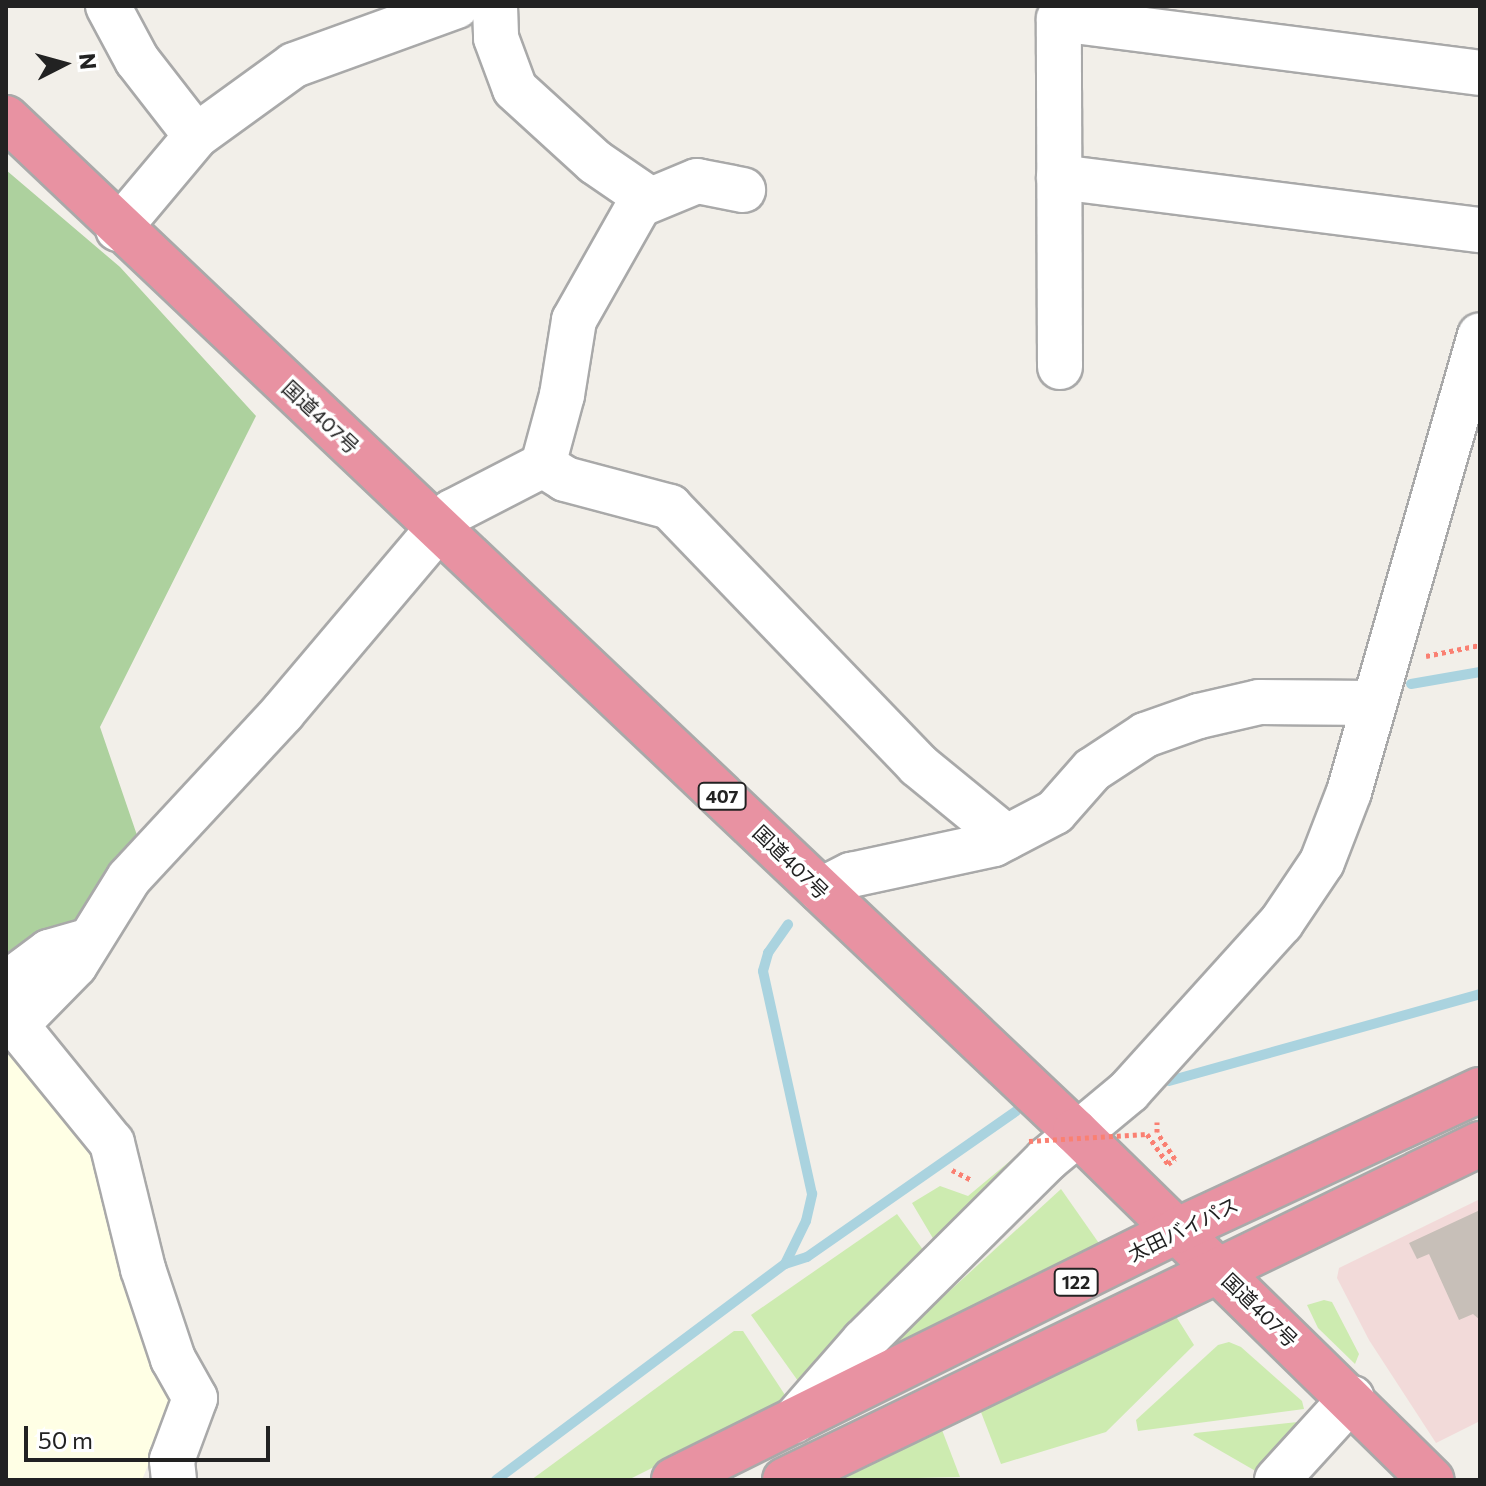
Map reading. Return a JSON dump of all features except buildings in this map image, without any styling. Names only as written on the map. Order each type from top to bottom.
[{"type":"highway","name":"国道407号","points":[[11,133],[439,527],[1075,1131],[1352,1398],[1432,1480]]},
{"type":"highway","name":"太田バイパス","points":[[674,1480],[1176,1231],[1480,1090]]},
{"type":"highway","name":"122","points":[[785,1480],[1480,1144]]},
{"type":"street","points":[[108,6],[137,60],[196,136]]},
{"type":"street","points":[[118,229],[196,136],[294,65],[457,6]]},
{"type":"street","points":[[495,6],[501,59],[515,89],[595,162],[649,199]]},
{"type":"street","points":[[1060,367],[1059,19],[1096,15],[1480,73]]},
{"type":"street","points":[[1059,177],[1480,230]]},
{"type":"street","points":[[174,1480],[172,1460],[195,1398],[173,1359],[143,1269],[112,1143],[9,1015],[75,965],[129,878],[283,712],[452,512],[543,465],[562,395],[574,320],[623,229],[649,199],[697,181],[743,190]]},
{"type":"street","points":[[792,1423],[864,1341],[1075,1131],[1129,1091],[1281,923],[1322,862],[1379,684],[1480,335]]},
{"type":"street","points":[[543,465],[565,479],[670,507],[918,765],[1006,837]]},
{"type":"street","points":[[821,890],[851,875],[978,849],[1006,837],[1055,812],[1092,770],[1145,735],[1172,725],[1241,704],[1379,684]]},
{"type":"street","points":[[1277,1480],[1352,1398]]},
{"type":"path","points":[[1379,684],[1480,645]]},
{"type":"path","points":[[1029,1141],[1147,1134],[1168,1164],[1175,1159],[1157,1132],[1157,1122]]},
{"type":"path","points":[[952,1170],[969,1182],[979,1175]]},
{"type":"shaded area","points":[[6,1042],[103,1142],[177,1393],[142,1480],[6,1480]]},
{"type":"shaded area","points":[[1480,1199],[1480,1421],[1436,1443],[1369,1340],[1337,1278],[1339,1268]]},
{"type":"green space","points":[[6,170],[120,267],[256,416],[100,727],[139,841],[6,1042]]},
{"type":"green space","points":[[1016,1156],[1025,1165],[942,1245],[934,1240],[912,1203],[940,1186],[968,1196]]},
{"type":"green space","points":[[1061,1189],[1103,1249],[870,1365],[886,1349]]},
{"type":"green space","points":[[897,1214],[929,1258],[803,1388],[751,1315]]},
{"type":"green space","points":[[1324,1300],[1332,1302],[1359,1354],[1355,1364],[1318,1328],[1307,1305]]},
{"type":"green space","points":[[1170,1317],[1177,1318],[1194,1345],[1106,1432],[1001,1464],[979,1407]]},
{"type":"green space","points":[[734,1331],[743,1331],[787,1398],[784,1402],[628,1480],[531,1480]]},
{"type":"green space","points":[[1229,1342],[1241,1347],[1302,1401],[1304,1409],[1138,1431],[1136,1420],[1218,1345]]},
{"type":"green space","points":[[1316,1420],[1259,1473],[1193,1435],[1195,1433]]},
{"type":"green space","points":[[936,1429],[942,1430],[960,1477],[832,1480]]},
{"type":"waterway","points":[[1411,684],[1480,672]]},
{"type":"waterway","points":[[785,1264],[806,1221],[812,1194],[763,971],[768,953],[788,924]]},
{"type":"waterway","points":[[1169,1081],[1480,994]]},
{"type":"waterway","points":[[496,1480],[785,1264],[807,1257],[1016,1111]]}]
